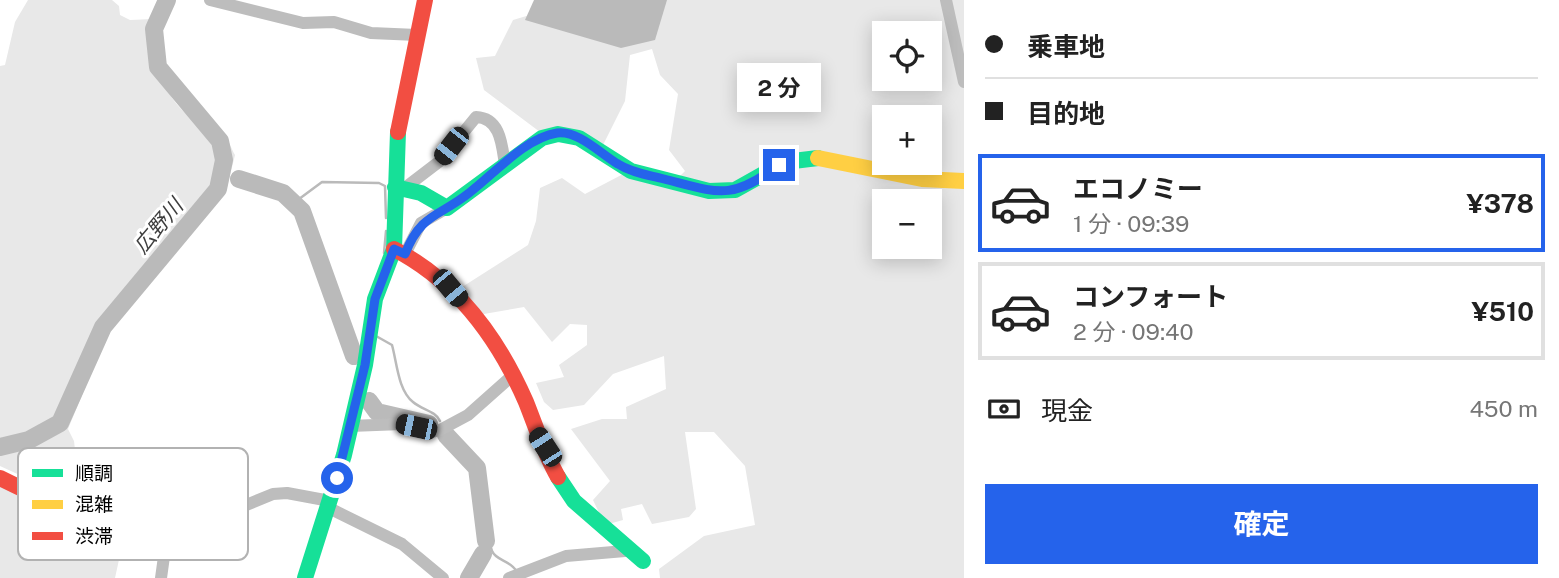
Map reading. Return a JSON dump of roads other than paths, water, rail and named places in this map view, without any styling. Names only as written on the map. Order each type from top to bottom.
[{"type":"street","points":[[210,0],[303,23],[334,22],[371,33],[417,35]]},
{"type":"street","points":[[400,251],[398,132],[425,0]]},
{"type":"street","points":[[946,0],[964,82]]},
{"type":"street","points":[[401,187],[440,161],[476,117],[494,125],[500,136],[505,165]]},
{"type":"street","points":[[305,578],[329,505],[350,426],[375,299],[400,251],[421,223],[447,208],[542,138],[559,133],[572,134],[622,167],[711,192],[741,188],[779,165],[796,159],[854,163],[941,183],[964,181]]},
{"type":"street","points":[[401,187],[447,208]]},
{"type":"street","points":[[400,251],[437,273],[508,362],[536,434],[567,494],[580,508],[598,518],[625,551],[643,561]]},
{"type":"street","points":[[350,426],[402,424],[432,432],[440,430],[468,415],[513,375]]},
{"type":"street","points":[[0,478],[18,486]]},
{"type":"street","points":[[248,504],[273,494],[287,493],[329,505],[402,544],[443,578]]},
{"type":"street","points":[[509,578],[566,556],[625,551]]},
{"type":"street","points":[[161,578],[164,560]]},
{"type":"waterway","name":"広野川","points":[[0,447],[29,440],[60,423],[103,327],[218,189],[224,160],[220,141],[158,67],[154,29],[167,0]]},
{"type":"waterway","name":"広野川","points":[[223,176],[228,177]]},
{"type":"waterway","points":[[239,179],[283,193],[302,211],[354,356]]},
{"type":"waterway","points":[[295,202],[322,182],[379,183],[385,186],[386,218]]},
{"type":"waterway","points":[[384,253],[386,231]]},
{"type":"waterway","points":[[376,336],[392,345],[401,383],[408,397],[440,421]]},
{"type":"waterway","points":[[369,401],[377,412],[429,424]]},
{"type":"waterway","points":[[446,435],[477,468],[486,541]]},
{"type":"waterway","points":[[486,519],[489,523],[492,551],[517,572]]},
{"type":"waterway","points":[[469,578],[483,554]]}]
